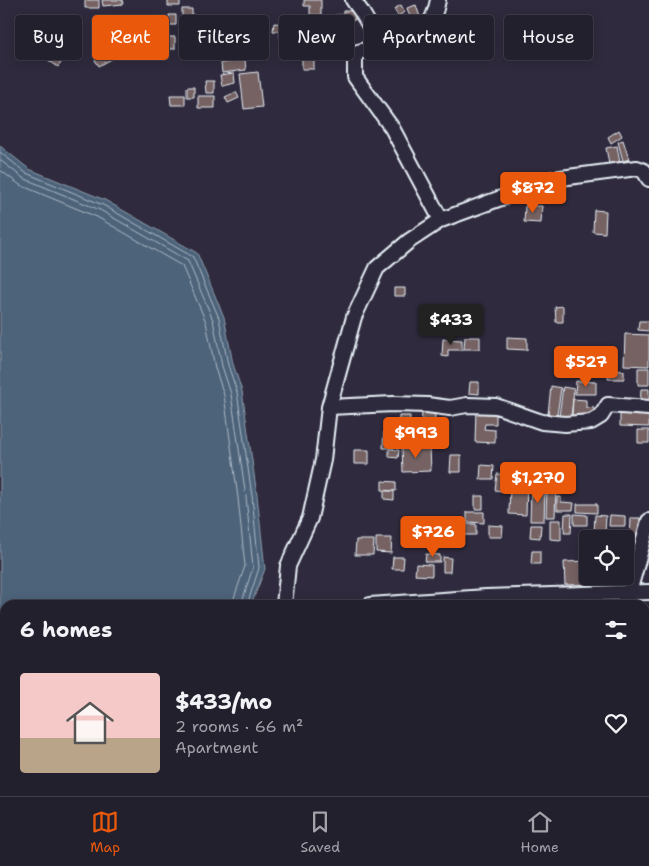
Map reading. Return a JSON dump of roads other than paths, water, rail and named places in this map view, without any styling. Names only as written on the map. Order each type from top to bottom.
[{"type":"street","points":[[353,0],[364,16]]},
{"type":"street","points":[[434,15],[438,0]]},
{"type":"street","points":[[364,50],[355,53],[355,77],[392,128],[441,220]]},
{"type":"street","points":[[285,600],[288,566],[310,518],[323,460],[329,407],[354,317],[378,268],[409,240],[441,220],[553,178],[643,165],[649,179]]},
{"type":"street","points":[[329,407],[393,404],[450,408],[467,405],[496,406],[542,422],[566,424],[591,422],[601,416],[608,405],[649,408]]},
{"type":"street","points":[[629,598],[649,521]]},
{"type":"street","points":[[435,600],[629,598],[649,592]]},
{"type":"water","points":[[0,146],[29,169],[105,200],[197,253],[224,317],[233,364],[242,391],[257,495],[265,569],[253,600],[0,600]]}]
